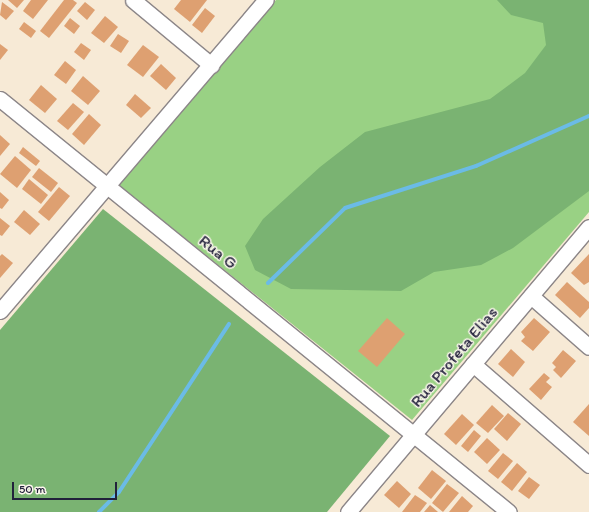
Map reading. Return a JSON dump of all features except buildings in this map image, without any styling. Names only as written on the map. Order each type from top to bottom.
[{"type":"street","points":[[133,0],[211,65]]},
{"type":"street","points":[[1,308],[108,187],[266,0]]},
{"type":"street","name":"Rua G","points":[[0,99],[509,512]]},
{"type":"street","name":"Rua Profeta Elias","points":[[357,509],[414,434],[588,229]]},
{"type":"street","points":[[530,296],[589,347]]},
{"type":"street","points":[[473,364],[589,465]]},
{"type":"green space","points":[[276,0],[589,0],[589,212],[412,420],[117,184]]},
{"type":"green space","points":[[497,0],[589,0],[589,191],[513,248],[481,265],[434,272],[401,291],[291,289],[255,270],[245,246],[263,219],[320,167],[365,132],[490,99],[525,73],[546,45],[543,23],[511,15]]},
{"type":"green space","points":[[103,209],[390,436],[327,512],[0,512],[0,330]]},
{"type":"waterway","points":[[268,283],[345,208],[476,166],[589,116]]},
{"type":"waterway","points":[[99,512],[119,492],[229,324]]}]
